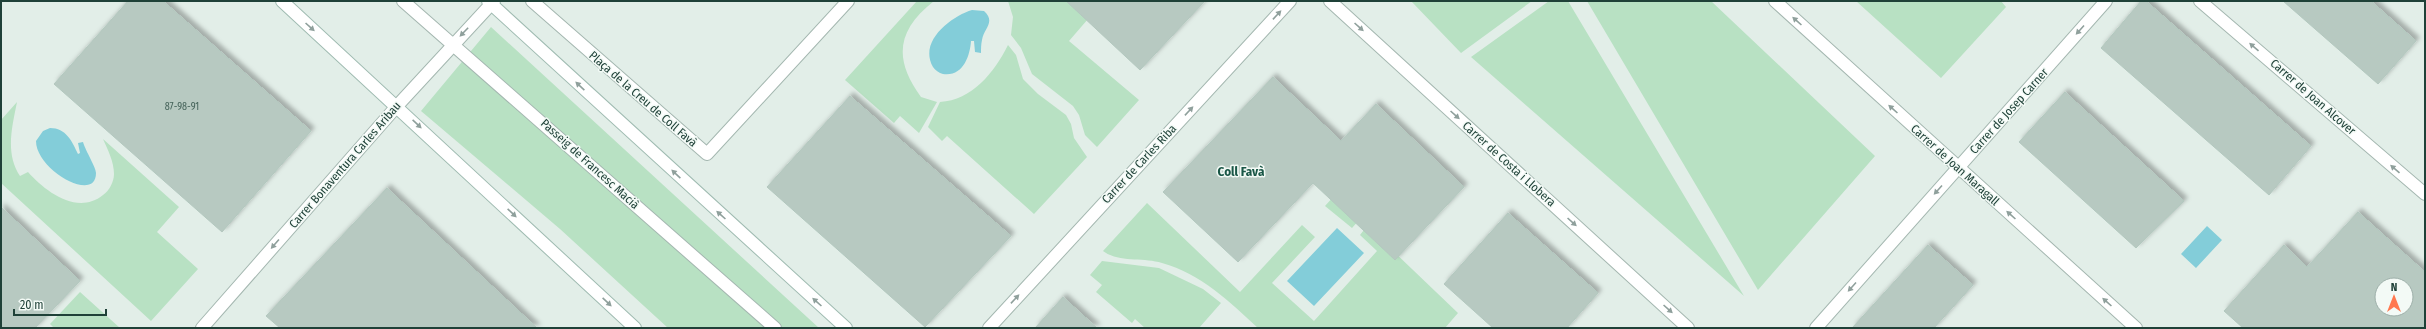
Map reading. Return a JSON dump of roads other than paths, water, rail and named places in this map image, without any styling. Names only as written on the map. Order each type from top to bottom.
[{"type":"street","points":[[282,1],[635,328]]},
{"type":"street","name":"Passeig de Francesc Macià","points":[[403,1],[775,328]]},
{"type":"street","name":"Plaça de la Creu de Coll Favà","points":[[532,1],[707,154],[848,1]]},
{"type":"street","name":"Carrer de Carles Riba","points":[[989,328],[1290,1]]},
{"type":"street","name":"Carrer de Costa i Llobera","points":[[1330,1],[1688,328]]},
{"type":"street","name":"Carrer de Joan Maragall","points":[[1775,1],[2136,328]]},
{"type":"street","name":"Carrer de Josep Carner","points":[[1816,328],[2106,1]]},
{"type":"street","name":"Carrer de Joan Alcover","points":[[2200,1],[2425,194]]},
{"type":"street","points":[[491,2],[846,328]]},
{"type":"street","name":"Carrer Bonaventura Carles Aribau","points":[[202,328],[397,106],[491,2]]},
{"type":"water","points":[[972,10],[984,11],[989,18],[989,22],[982,40],[981,53],[975,52],[974,41],[971,41],[967,59],[960,69],[950,74],[940,73],[933,67],[930,57],[930,48],[933,39],[939,31],[955,18]]},
{"type":"water","points":[[50,128],[60,130],[68,136],[78,154],[80,153],[78,143],[83,142],[96,170],[93,182],[87,185],[77,184],[66,180],[45,163],[39,152],[36,141],[43,131]]},
{"type":"water","points":[[2207,226],[2222,240],[2196,268],[2181,254]]},
{"type":"water","points":[[1337,228],[1364,253],[1314,306],[1287,281]]},
{"type":"district","name":"Coll Favà","points":[[1241,171]]}]
